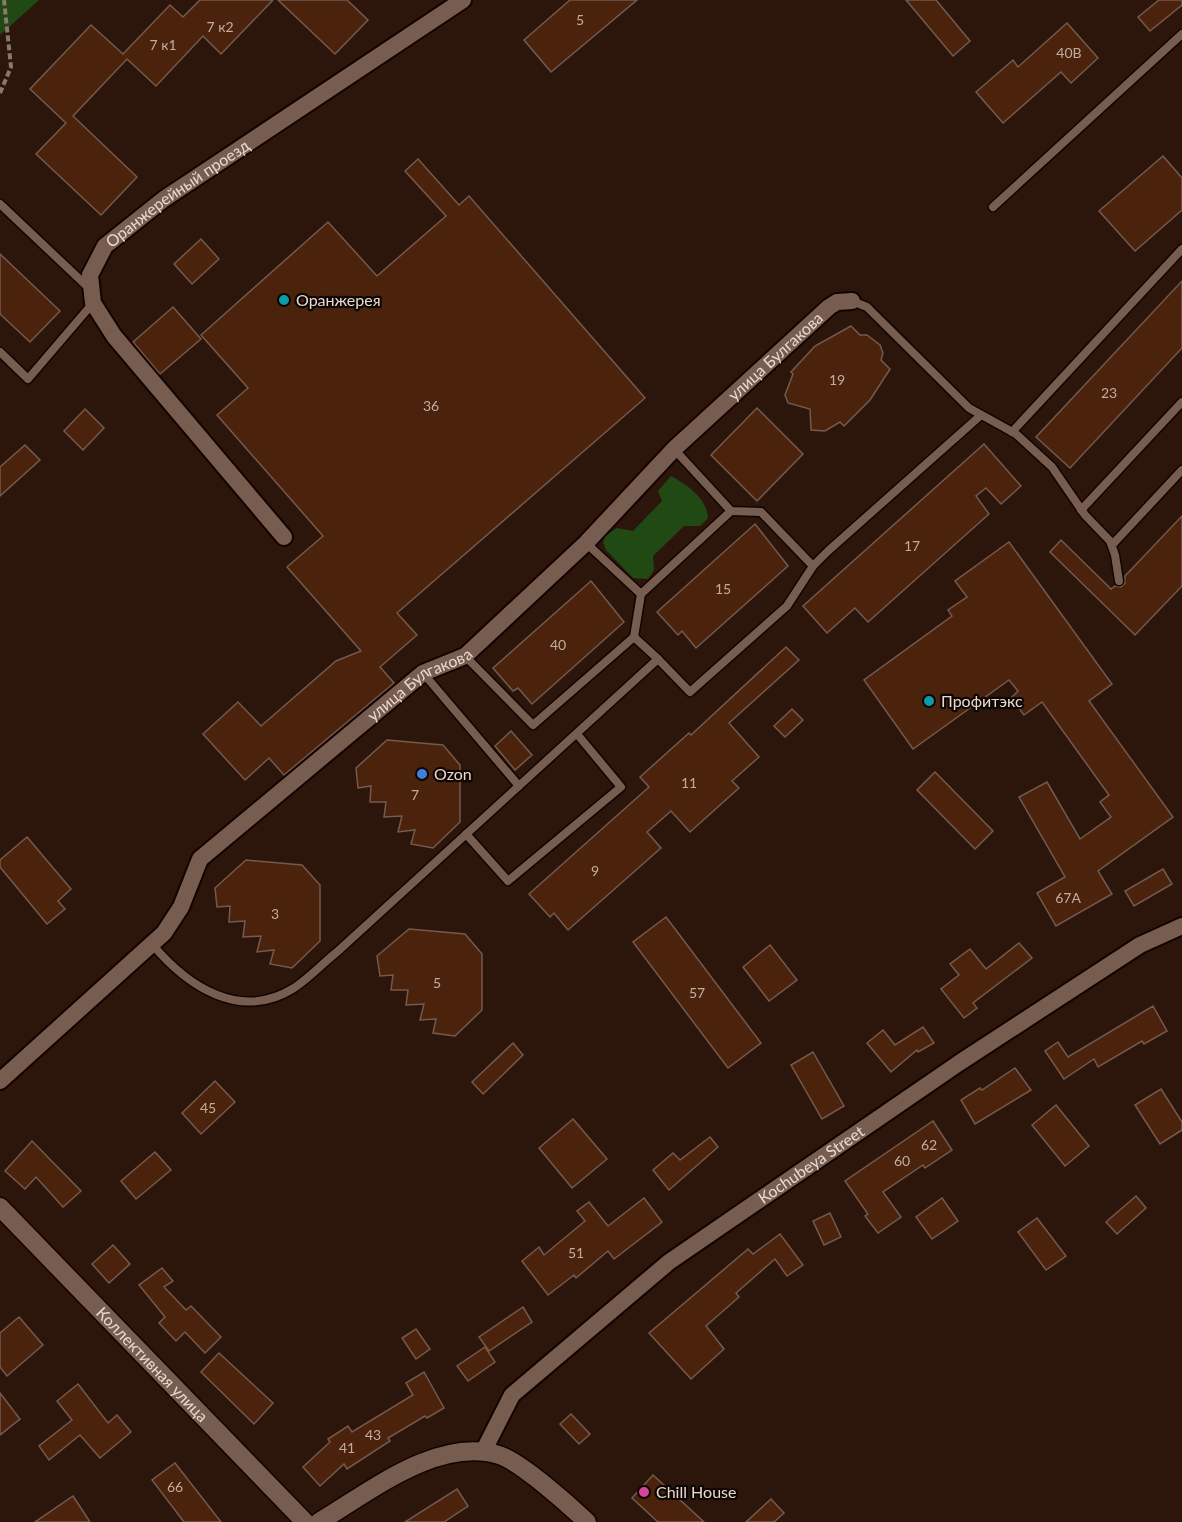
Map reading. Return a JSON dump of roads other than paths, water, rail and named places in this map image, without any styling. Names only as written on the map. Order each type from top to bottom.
[{"type":"street","name":"Оранжерейный проезд","points":[[93,297],[90,275],[105,246],[164,198],[463,0]]},
{"type":"street","points":[[93,297],[114,336],[284,537]]},
{"type":"street","name":"улица Булгакова","points":[[0,1081],[164,933],[181,907],[200,859],[423,673],[465,656],[586,543],[675,449],[829,307],[837,302],[852,301]]},
{"type":"street","name":"Kochubeya Street","points":[[483,1452],[512,1395],[669,1262],[959,1063],[1140,945],[1182,926]]},
{"type":"street","name":"Коллективная улица","points":[[0,1207],[305,1522]]},
{"type":"street","points":[[319,1522],[426,1459],[483,1452],[501,1455],[559,1496],[587,1522]]},
{"type":"lane","points":[[993,207],[1182,34]]},
{"type":"lane","points":[[0,204],[93,297],[28,379],[0,352]]},
{"type":"lane","points":[[1012,432],[1182,249]]},
{"type":"lane","points":[[852,301],[867,307],[980,416],[1012,432],[1052,467],[1081,510],[1112,545],[1119,581]]},
{"type":"lane","points":[[1081,510],[1182,402]]},
{"type":"lane","points":[[634,637],[690,692],[787,606],[813,566],[980,416]]},
{"type":"lane","points":[[675,449],[731,511]]},
{"type":"lane","points":[[1112,545],[1182,470]]},
{"type":"lane","points":[[465,656],[533,725],[634,637],[641,594],[731,511],[761,512],[813,566]]},
{"type":"lane","points":[[586,543],[641,594]]},
{"type":"lane","points":[[152,944],[171,967],[214,996],[242,1001],[266,999],[293,988],[658,659]]},
{"type":"lane","points":[[423,673],[519,786]]},
{"type":"lane","points":[[466,834],[508,881],[621,787],[577,734]]},
{"type":"place","name":"Оранжерея","points":[[284,300]]},
{"type":"place","name":"Профитэкс","points":[[929,701]]},
{"type":"place","name":"Ozon","points":[[422,774]]},
{"type":"place","name":"Chill House","points":[[644,1492]]}]
